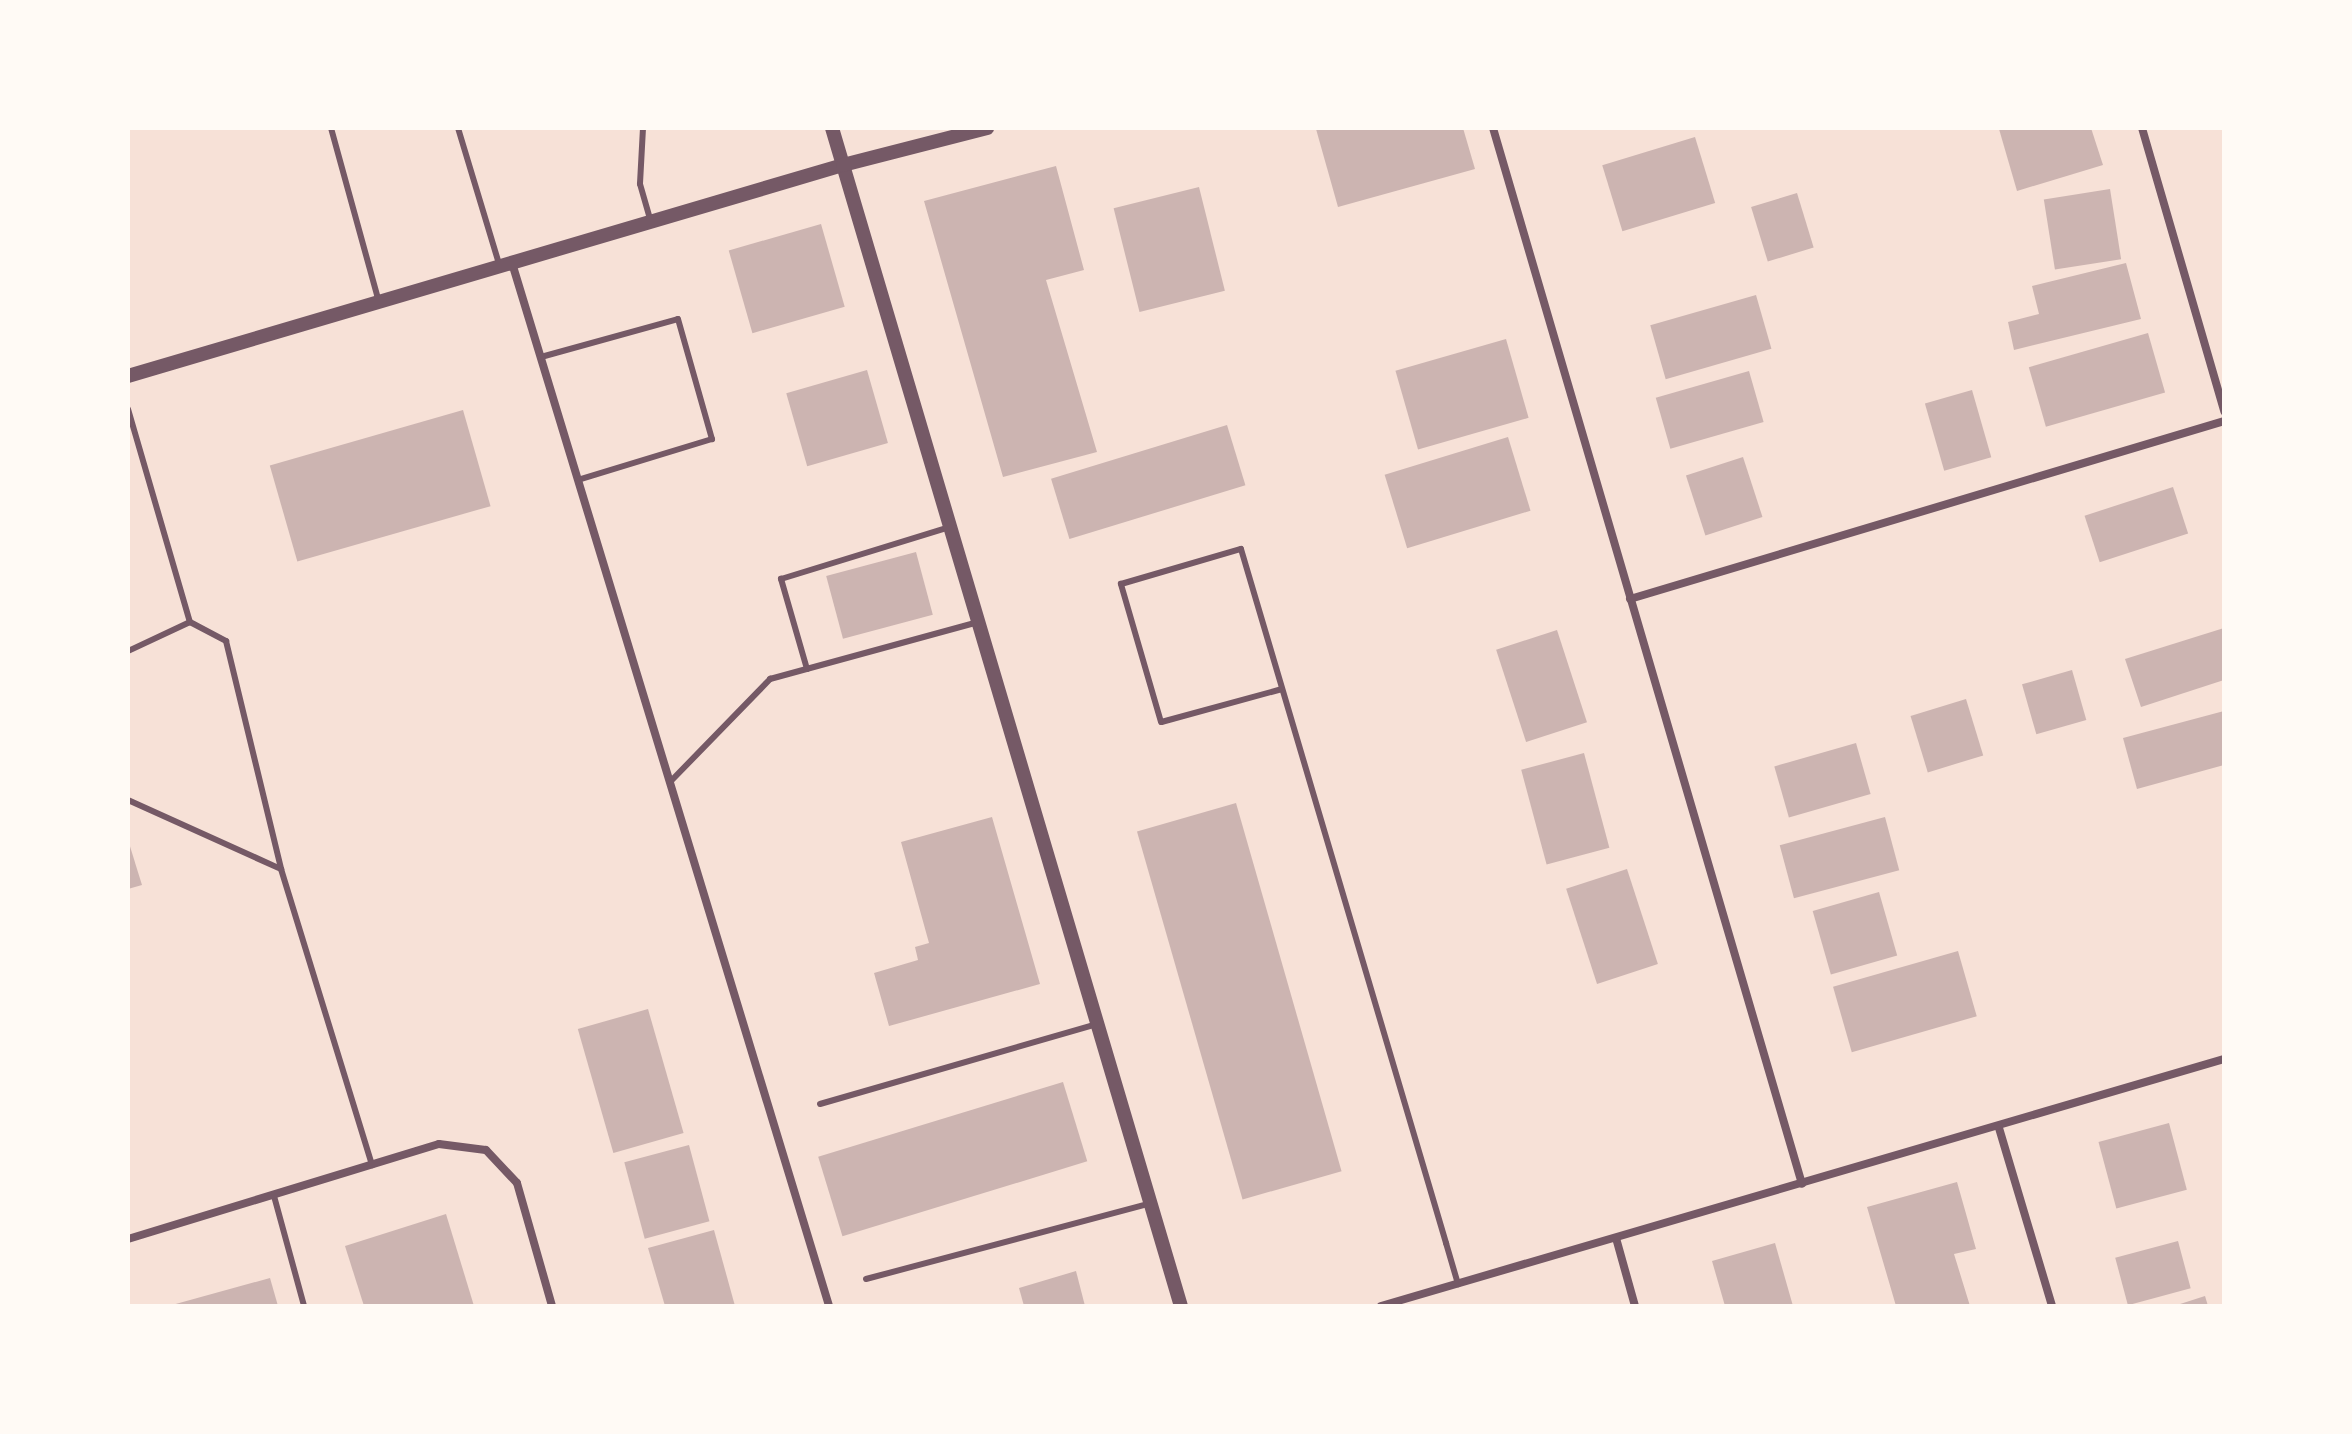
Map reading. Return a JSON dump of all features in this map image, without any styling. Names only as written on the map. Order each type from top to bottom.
[{"type":"street","points":[[832,128],[1181,1306]]},
{"type":"street","points":[[128,376],[843,165],[987,128]]},
{"type":"street","points":[[1493,128],[1802,1184]]},
{"type":"street","points":[[2142,128],[2224,411]]},
{"type":"street","points":[[506,265],[541,357],[829,1306]]},
{"type":"street","points":[[1630,599],[2224,421]]},
{"type":"street","points":[[1381,1306],[1999,1128],[2224,1059]]},
{"type":"street","points":[[1999,1128],[2052,1306]]},
{"type":"street","points":[[128,1239],[439,1144],[486,1150],[517,1183],[552,1306]]},
{"type":"street","points":[[1616,1238],[1635,1306]]},
{"type":"lane","points":[[331,128],[379,302]]},
{"type":"lane","points":[[458,128],[506,265]]},
{"type":"lane","points":[[643,128],[640,184],[651,222]]},
{"type":"lane","points":[[541,357],[678,319],[712,439],[578,480]]},
{"type":"lane","points":[[128,409],[190,622],[226,641],[281,869],[372,1165]]},
{"type":"lane","points":[[807,669],[781,579],[950,527]]},
{"type":"lane","points":[[1282,689],[1161,722],[1121,584],[1241,549],[1458,1284]]},
{"type":"lane","points":[[128,651],[190,622]]},
{"type":"lane","points":[[670,782],[770,679],[978,622]]},
{"type":"lane","points":[[128,800],[281,869]]},
{"type":"lane","points":[[820,1104],[1097,1024]]},
{"type":"lane","points":[[274,1196],[304,1306]]},
{"type":"lane","points":[[866,1279],[1151,1203]]},
{"type":"building","points":[[1463,128],[1475,169],[1338,207],[1316,129]]},
{"type":"building","points":[[2091,128],[2103,165],[2017,191],[1999,129]]},
{"type":"building","points":[[1695,137],[1715,203],[1622,231],[1602,165]]},
{"type":"building","points":[[1056,166],[1084,270],[1046,280],[1097,452],[1003,477],[924,201]]},
{"type":"building","points":[[1199,187],[1225,291],[1139,312],[1114,208]]},
{"type":"building","points":[[2110,189],[2121,259],[2055,270],[2044,199]]},
{"type":"building","points":[[1797,193],[1814,248],[1768,262],[1751,207]]},
{"type":"building","points":[[821,224],[845,307],[752,333],[729,250]]},
{"type":"building","points":[[2126,263],[2141,319],[2014,350],[2008,322],[2039,314],[2032,286]]},
{"type":"building","points":[[1756,295],[1771,349],[1666,379],[1650,325]]},
{"type":"building","points":[[2148,333],[2165,393],[2046,427],[2029,367]]},
{"type":"building","points":[[1506,339],[1529,418],[1418,450],[1395,371]]},
{"type":"building","points":[[867,370],[888,443],[807,466],[786,393]]},
{"type":"building","points":[[1749,371],[1764,422],[1670,449],[1656,398]]},
{"type":"building","points":[[1972,390],[1991,457],[1944,471],[1925,404]]},
{"type":"building","points":[[463,410],[491,506],[297,562],[270,465]]},
{"type":"building","points":[[1227,425],[1245,485],[1069,539],[1051,479]]},
{"type":"building","points":[[1508,437],[1531,511],[1407,548],[1385,475]]},
{"type":"building","points":[[1743,457],[1762,517],[1705,535],[1686,476]]},
{"type":"building","points":[[2173,487],[2188,534],[2100,562],[2085,516]]},
{"type":"building","points":[[916,552],[933,615],[843,639],[826,576]]},
{"type":"building","points":[[2224,628],[2224,680],[2141,707],[2125,659]]},
{"type":"building","points":[[1557,630],[1587,722],[1526,742],[1496,650]]},
{"type":"building","points":[[2072,670],[2086,720],[2036,734],[2022,684]]},
{"type":"building","points":[[1966,699],[1983,755],[1928,772],[1911,716]]},
{"type":"building","points":[[2224,711],[2224,765],[2137,789],[2123,738]]},
{"type":"building","points":[[1856,743],[1871,794],[1789,817],[1774,766]]},
{"type":"building","points":[[1584,753],[1609,848],[1547,864],[1521,770]]},
{"type":"building","points":[[1236,803],[1342,1171],[1243,1200],[1137,831]]},
{"type":"building","points":[[992,817],[1040,984],[889,1026],[874,973],[918,960],[915,947],[929,943],[901,842]]},
{"type":"building","points":[[1885,817],[1899,870],[1794,898],[1780,845]]},
{"type":"building","points":[[128,840],[142,885],[128,889]]},
{"type":"building","points":[[1627,869],[1658,964],[1597,984],[1566,889]]},
{"type":"building","points":[[1879,892],[1897,955],[1831,974],[1813,911]]},
{"type":"building","points":[[1958,951],[1977,1016],[1852,1052],[1833,987]]},
{"type":"building","points":[[648,1009],[684,1133],[613,1153],[578,1029]]},
{"type":"building","points":[[1063,1082],[1087,1161],[842,1236],[818,1157]]},
{"type":"building","points":[[2169,1123],[2187,1190],[2116,1209],[2098,1142]]},
{"type":"building","points":[[689,1145],[709,1221],[645,1239],[624,1162]]},
{"type":"building","points":[[1957,1182],[1976,1249],[1954,1254],[1970,1306],[1896,1306],[1867,1207]]},
{"type":"building","points":[[446,1214],[474,1306],[364,1306],[345,1246]]},
{"type":"building","points":[[714,1230],[735,1306],[665,1306],[648,1248]]},
{"type":"building","points":[[2178,1241],[2191,1288],[2128,1305],[2115,1258]]},
{"type":"building","points":[[1775,1243],[1793,1306],[1725,1306],[1712,1261]]},
{"type":"building","points":[[1076,1271],[1085,1306],[1024,1306],[1019,1288]]},
{"type":"building","points":[[270,1278],[278,1306],[172,1306],[172,1305]]},
{"type":"building","points":[[2205,1296],[2208,1306],[2177,1306],[2177,1305]]}]
